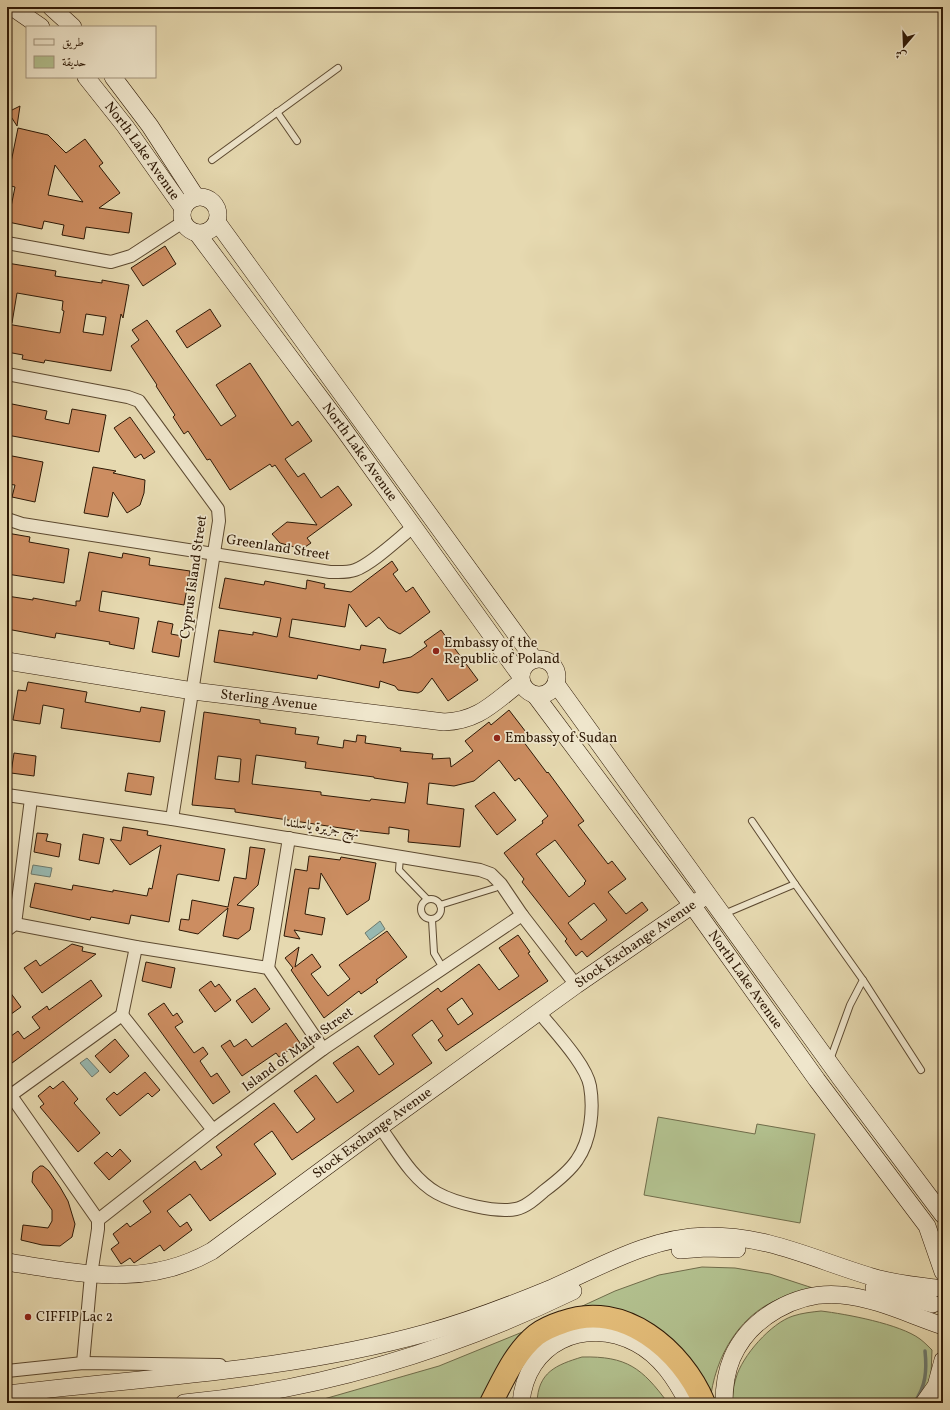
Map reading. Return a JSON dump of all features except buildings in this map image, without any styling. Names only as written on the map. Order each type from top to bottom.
[{"type":"highway","points":[[490,1403],[512,1364],[524,1347],[537,1335],[553,1326],[572,1319],[591,1316],[606,1324],[640,1330],[659,1341],[677,1358],[692,1379],[704,1403]]},
{"type":"main road","points":[[12,7],[40,26]]},
{"type":"main road","points":[[51,7],[72,26]]},
{"type":"main road","name":"North Lake Avenue","points":[[87,78],[125,126],[183,215]]},
{"type":"main road","name":"North Lake Avenue","points":[[114,78],[150,126],[196,197]]},
{"type":"main road","points":[[196,197],[206,197],[214,203],[218,212],[217,222],[209,231],[191,231],[183,215],[188,201],[196,197]]},
{"type":"main road","name":"North Lake Avenue","points":[[217,222],[534,659]]},
{"type":"main road","name":"North Lake Avenue","points":[[197,232],[282,345],[521,679]]},
{"type":"main road","points":[[534,659],[544,659],[555,667],[557,674],[556,684],[547,693],[535,695],[526,690],[521,679],[525,664],[534,659]]},
{"type":"main road","name":"Sterling Avenue","points":[[7,661],[193,691],[408,719],[452,722],[460,722],[476,716],[521,679]]},
{"type":"main road","name":"North Lake Avenue","points":[[556,684],[829,1063],[943,1215]]},
{"type":"main road","name":"North Lake Avenue","points":[[535,695],[692,905],[817,1080],[927,1226],[943,1273]]},
{"type":"main road","name":"Stock Exchange Avenue","points":[[7,1262],[90,1275],[139,1274],[173,1269],[194,1262],[212,1251],[576,985],[707,894]]},
{"type":"main road","points":[[7,1394],[269,1365],[322,1357],[426,1333],[475,1318],[554,1287],[623,1255],[660,1243],[704,1236],[733,1236],[764,1241],[799,1250],[868,1276],[934,1296]]},
{"type":"main road","points":[[184,1403],[272,1392],[348,1375],[429,1350],[479,1332],[563,1296],[617,1269],[662,1253],[686,1249],[729,1248],[762,1251],[869,1286],[934,1296]]},
{"type":"main road","points":[[943,1273],[934,1296],[936,1316],[943,1327]]},
{"type":"main road","points":[[724,1403],[728,1372],[735,1352],[748,1333],[758,1323],[788,1304],[811,1296],[841,1295],[879,1304],[943,1327]]},
{"type":"main road","points":[[521,1403],[522,1392],[529,1374],[541,1355],[559,1341],[606,1324],[660,1361],[678,1383],[688,1403]]},
{"type":"main road","points":[[924,1403],[936,1386],[943,1360]]},
{"type":"street","points":[[7,243],[111,262],[131,256],[183,215]]},
{"type":"street","name":"Cyprus Island Street","points":[[7,374],[128,397],[139,402],[218,508],[219,521],[172,818]]},
{"type":"street","name":"Greenland Street","points":[[7,519],[22,524],[214,554],[343,572],[355,570],[367,563],[413,527]]},
{"type":"street","name":"نهج جزيرة ياسلندا","points":[[7,795],[172,818],[480,870],[491,874],[501,884],[522,915],[576,985]]},
{"type":"street","points":[[31,798],[11,927],[268,968]]},
{"type":"street","points":[[289,838],[268,968],[323,1049]]},
{"type":"street","name":"Island of Malta Street","points":[[98,1220],[213,1130],[323,1049],[522,915]]},
{"type":"street","points":[[83,1363],[90,1275],[98,1229],[98,1220],[9,1093],[122,1015],[136,947]]},
{"type":"street","points":[[380,1127],[419,1178],[435,1192],[452,1200],[501,1209],[517,1209],[532,1201],[557,1181],[577,1160],[585,1143],[591,1120],[592,1103],[590,1085],[583,1068],[539,1012]]},
{"type":"street","points":[[122,1015],[213,1130]]},
{"type":"street","points":[[7,1371],[83,1363],[269,1365]]},
{"type":"lane","points":[[212,160],[338,68]]},
{"type":"lane","points":[[277,112],[297,141]]},
{"type":"lane","points":[[752,821],[863,980],[921,1070]]},
{"type":"lane","points":[[400,857],[399,870],[427,899],[432,899],[440,905]]},
{"type":"lane","points":[[440,905],[495,888],[501,884]]},
{"type":"lane","points":[[722,915],[795,884]]},
{"type":"lane","points":[[427,899],[422,903],[420,909],[422,915],[426,919],[432,920],[440,914],[440,905]]},
{"type":"lane","points":[[432,920],[434,953],[443,968]]},
{"type":"lane","points":[[829,1063],[850,1005],[863,980]]},
{"type":"green space","points":[[658,1117],[755,1134],[757,1124],[815,1134],[800,1223],[644,1195]]},
{"type":"green space","points":[[702,1267],[735,1268],[770,1274],[828,1293],[793,1295],[771,1302],[744,1323],[724,1352],[717,1369],[710,1403],[697,1381],[577,1316],[484,1403],[310,1403],[439,1366],[552,1320],[615,1291],[659,1275]]},
{"type":"green space","points":[[821,1311],[858,1317],[886,1324],[920,1339],[932,1350],[931,1375],[921,1403],[732,1403],[734,1384],[739,1369],[758,1341],[784,1320],[800,1314]]},
{"type":"green space","points":[[582,1357],[611,1359],[632,1366],[650,1381],[668,1403],[537,1403],[538,1392],[541,1384],[550,1371],[564,1363]]},
{"type":"water","points":[[33,865],[52,868],[50,877],[31,874]]},
{"type":"water","points":[[380,921],[385,929],[370,940],[365,933]]},
{"type":"water","points":[[87,1058],[99,1071],[92,1077],[80,1063]]},
{"type":"waterway","points":[[914,1403],[921,1391],[925,1378],[925,1351]]},
{"type":"place","name":"Embassy of the Republic of Poland","points":[[436,651]]},
{"type":"place","name":"Embassy of Sudan","points":[[497,738]]},
{"type":"place","name":"CIFFIP Lac 2","points":[[28,1317]]}]
